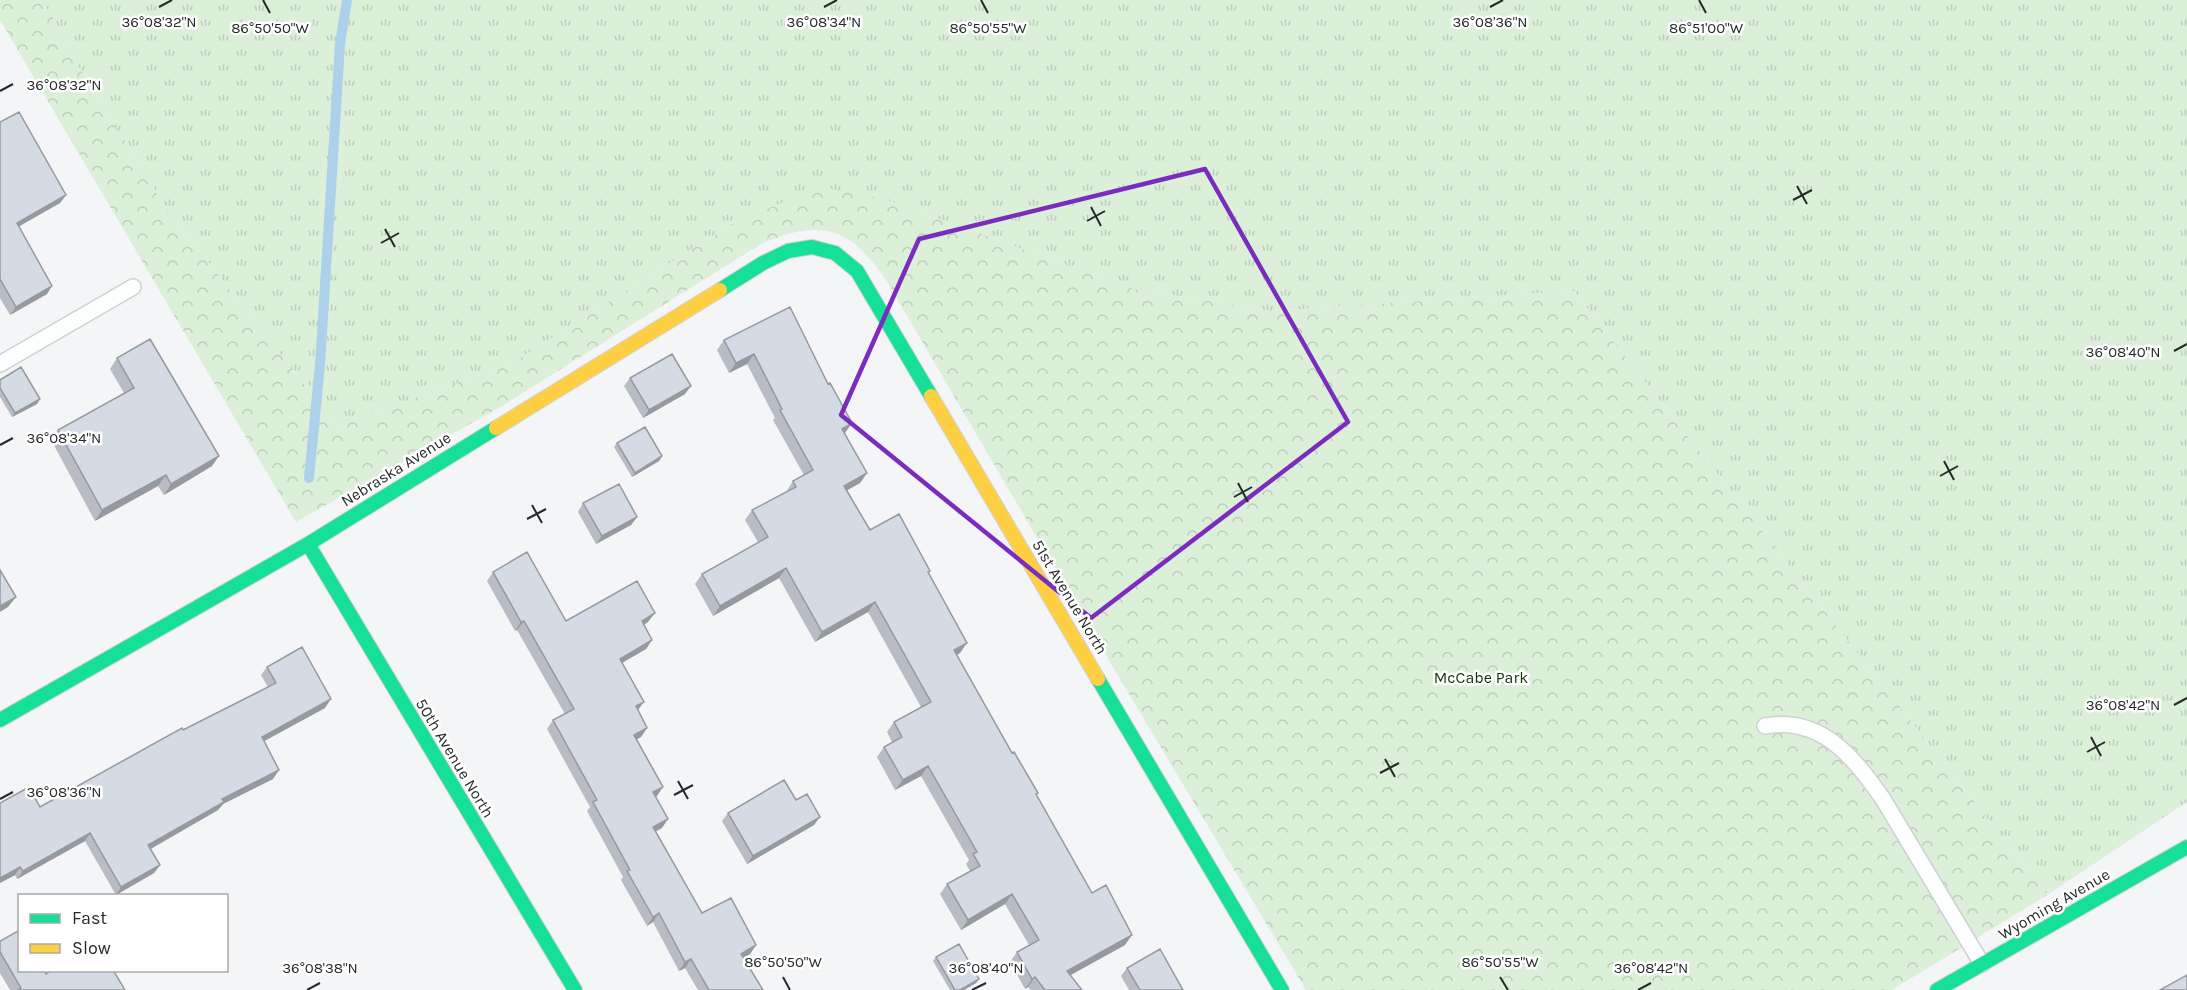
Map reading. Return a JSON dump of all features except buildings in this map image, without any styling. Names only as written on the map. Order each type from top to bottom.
[{"type":"street","name":"Nebraska Avenue","points":[[0,720],[308,544],[763,263],[787,250],[808,246]]},
{"type":"street","name":"51st Avenue North","points":[[808,246],[837,253],[857,271],[1282,990]]},
{"type":"street","name":"50th Avenue North","points":[[308,544],[575,990]]},
{"type":"street","name":"Wyoming Avenue","points":[[1937,990],[2187,847]]},
{"type":"lane","points":[[0,364],[133,287]]},
{"type":"lane","points":[[1766,726],[1780,723],[1795,724],[1811,729],[1842,748],[1883,799],[1982,964]]},
{"type":"highlighted area","points":[[1205,169],[1348,422],[1091,618],[841,415],[919,239]]},
{"type":"green space","name":"McCabe Park","points":[[0,0],[40,0],[50,12],[74,59],[166,208],[337,426],[512,363],[735,222],[821,187],[884,199],[1133,289],[1271,311],[1574,291],[2047,895],[1892,990],[1306,990],[886,280],[859,248],[846,238],[832,232],[801,231],[761,244],[502,406],[296,522],[0,20]]},
{"type":"green space","points":[[40,0],[2187,0],[2187,802],[2047,895],[1574,291],[1271,311],[1133,289],[884,199],[735,222],[512,363],[337,426],[166,208],[74,59],[50,12]]},
{"type":"waterway","points":[[309,478],[320,365],[340,44],[347,0]]},
{"type":"traffic: fast","points":[[720,290],[763,263],[788,251],[812,247],[835,253],[857,271],[931,396]]},
{"type":"traffic: fast","points":[[0,720],[308,544],[496,428]]},
{"type":"traffic: fast","points":[[308,544],[575,990]]},
{"type":"traffic: fast","points":[[1098,679],[1282,990]]},
{"type":"traffic: fast","points":[[1937,990],[2187,847]]},
{"type":"traffic: slow","points":[[496,428],[720,290]]},
{"type":"traffic: slow","points":[[931,396],[1098,679]]}]
